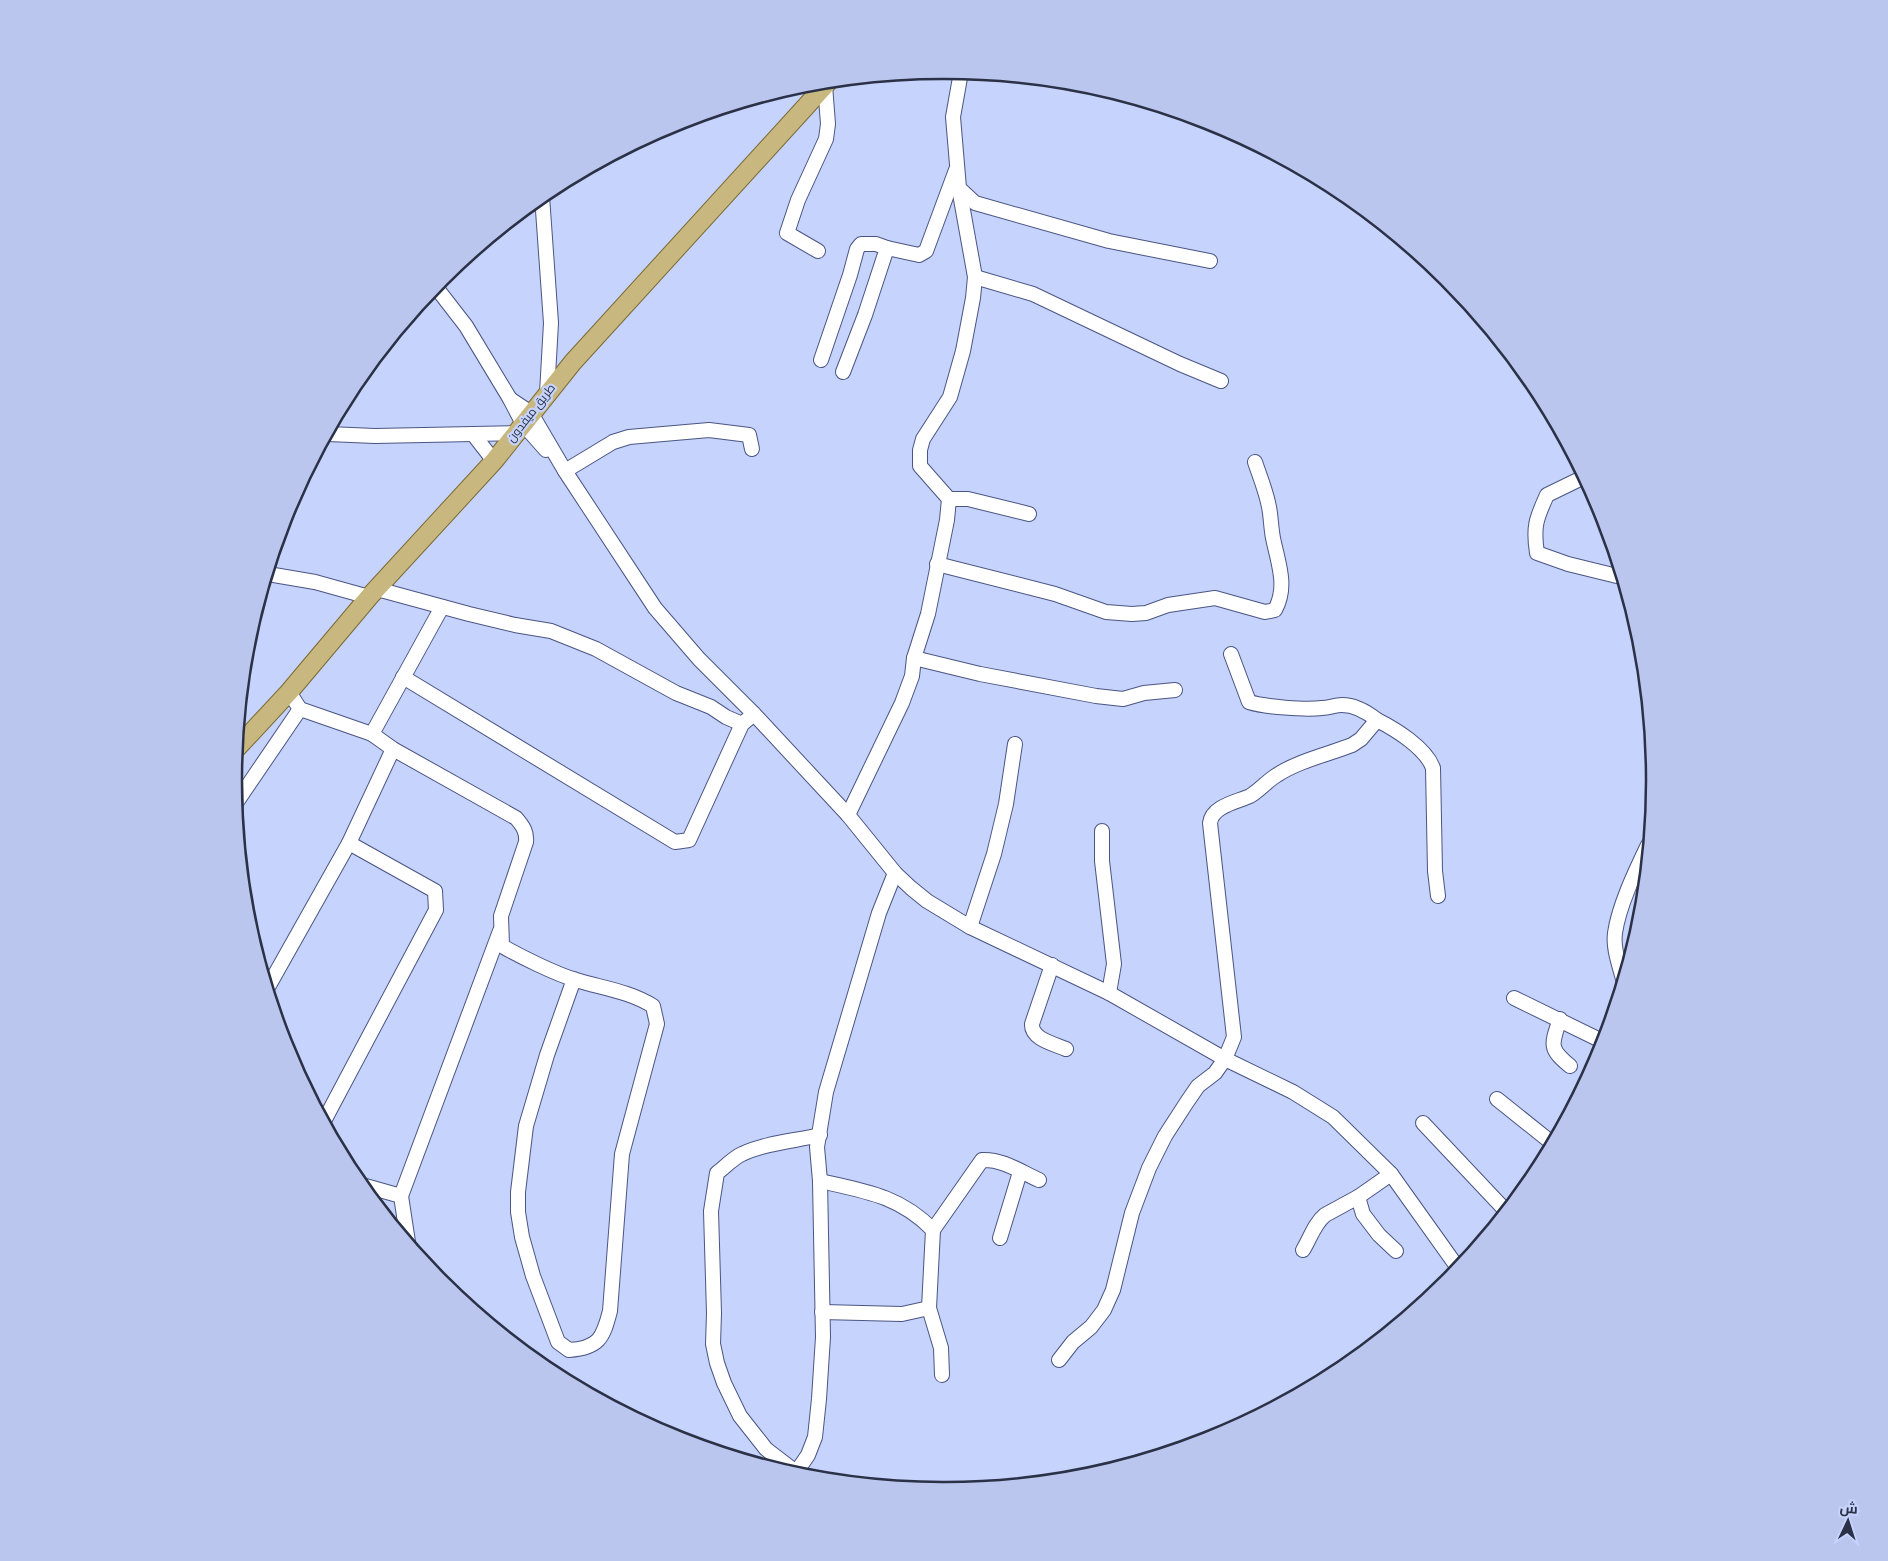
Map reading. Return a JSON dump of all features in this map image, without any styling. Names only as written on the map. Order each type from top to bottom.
[{"type":"main road","name":"طريق ميفدون","points":[[244,741],[289,692],[373,593],[494,461],[573,362],[821,90]]},
{"type":"street","points":[[848,815],[902,703],[912,676],[914,658],[928,614],[947,520],[949,500],[920,466],[920,446],[950,397],[963,351],[975,278],[957,167],[953,117],[959,79]]},
{"type":"street","points":[[818,252],[787,233],[798,200],[826,139],[828,124],[827,89]]},
{"type":"street","points":[[821,360],[860,244],[876,244],[919,255],[926,251],[957,167]]},
{"type":"street","points":[[959,188],[975,203],[1030,220],[1109,241],[1210,261]]},
{"type":"street","points":[[543,205],[550,304],[547,393]]},
{"type":"street","points":[[843,372],[865,315],[887,248]]},
{"type":"street","points":[[975,278],[1033,294],[1180,364],[1221,381]]},
{"type":"street","points":[[440,292],[466,326],[523,423],[566,471],[654,608],[699,659],[754,714],[848,815],[895,873],[928,901],[970,927],[1109,993],[1225,1059],[1293,1092],[1333,1117],[1391,1174],[1454,1262]]},
{"type":"street","points":[[550,345],[554,359],[573,362]]},
{"type":"street","points":[[334,434],[375,436],[473,434],[523,423]]},
{"type":"street","points":[[566,471],[614,442],[629,437],[709,430],[749,435],[752,449]]},
{"type":"street","points":[[473,434],[494,461]]},
{"type":"street","points":[[937,564],[1055,594],[1106,612],[1146,613],[1168,604],[1215,598],[1265,612],[1275,610],[1280,602],[1282,589],[1280,567],[1273,538],[1267,498],[1255,462]]},
{"type":"street","points":[[1578,480],[1546,495],[1538,514],[1534,534],[1537,553],[1568,564],[1615,575]]},
{"type":"street","points":[[949,500],[968,499],[1029,514]]},
{"type":"street","points":[[273,575],[442,606],[515,625],[551,631],[596,649],[676,692],[742,724]]},
{"type":"street","points":[[372,734],[442,606]]},
{"type":"street","points":[[1230,654],[1249,702],[1261,706],[1296,708],[1322,708],[1342,705],[1364,710],[1407,739],[1428,757],[1433,768],[1435,871],[1438,896]]},
{"type":"street","points":[[914,658],[980,674],[1096,696],[1123,699],[1144,693],[1176,690]]},
{"type":"street","points":[[403,677],[675,842],[690,840],[742,724],[754,714]]},
{"type":"street","points":[[289,692],[300,709],[372,734],[393,749],[516,818],[523,826],[527,834],[526,842],[501,916],[502,946],[574,979],[629,994],[653,1006],[657,1024],[622,1154],[610,1311],[605,1332],[597,1343],[583,1349],[569,1350],[558,1342],[533,1276],[522,1237],[518,1212],[518,1192],[526,1126],[547,1055],[574,979]]},
{"type":"street","points":[[243,793],[300,709]]},
{"type":"street","points":[[1059,1360],[1073,1342],[1091,1327],[1104,1310],[1113,1290],[1132,1213],[1149,1168],[1164,1136],[1198,1086],[1215,1073],[1225,1059],[1234,1037],[1221,932],[1211,819],[1213,814],[1261,789],[1285,770],[1352,745],[1361,739],[1377,720]]},
{"type":"street","points":[[970,927],[994,854],[1007,795],[1015,744]]},
{"type":"street","points":[[272,981],[349,842],[393,749]]},
{"type":"street","points":[[1102,831],[1102,861],[1114,964],[1109,993]]},
{"type":"street","points":[[327,1115],[436,910],[435,891],[349,842]]},
{"type":"street","points":[[1620,968],[1615,934],[1634,874],[1641,859]]},
{"type":"street","points":[[800,1467],[808,1455],[815,1437],[822,1346],[820,1181],[817,1146],[826,1092],[879,913],[895,873]]},
{"type":"street","points":[[407,1232],[406,1216],[401,1196],[501,928]]},
{"type":"street","points":[[1052,965],[1032,1029],[1035,1035],[1066,1048]]},
{"type":"street","points":[[1514,998],[1596,1038]]},
{"type":"street","points":[[1560,1019],[1554,1036],[1553,1046],[1556,1055],[1570,1066]]},
{"type":"street","points":[[1497,1099],[1547,1139]]},
{"type":"street","points":[[1423,1123],[1502,1207]]},
{"type":"street","points":[[784,1463],[766,1449],[740,1416],[724,1384],[717,1363],[713,1344],[711,1211],[717,1173],[740,1155],[763,1146],[791,1142],[820,1134]]},
{"type":"street","points":[[942,1375],[941,1348],[929,1308],[933,1230],[982,1160],[1010,1166],[1039,1180]]},
{"type":"street","points":[[1000,1238],[1020,1172]]},
{"type":"street","points":[[1303,1250],[1318,1220],[1358,1198],[1391,1174]]},
{"type":"street","points":[[820,1181],[873,1193],[888,1199],[920,1216],[933,1230]]},
{"type":"street","points":[[373,1188],[401,1196]]},
{"type":"street","points":[[1358,1198],[1362,1214],[1379,1235],[1396,1251]]},
{"type":"street","points":[[822,1312],[902,1314],[929,1308]]}]
